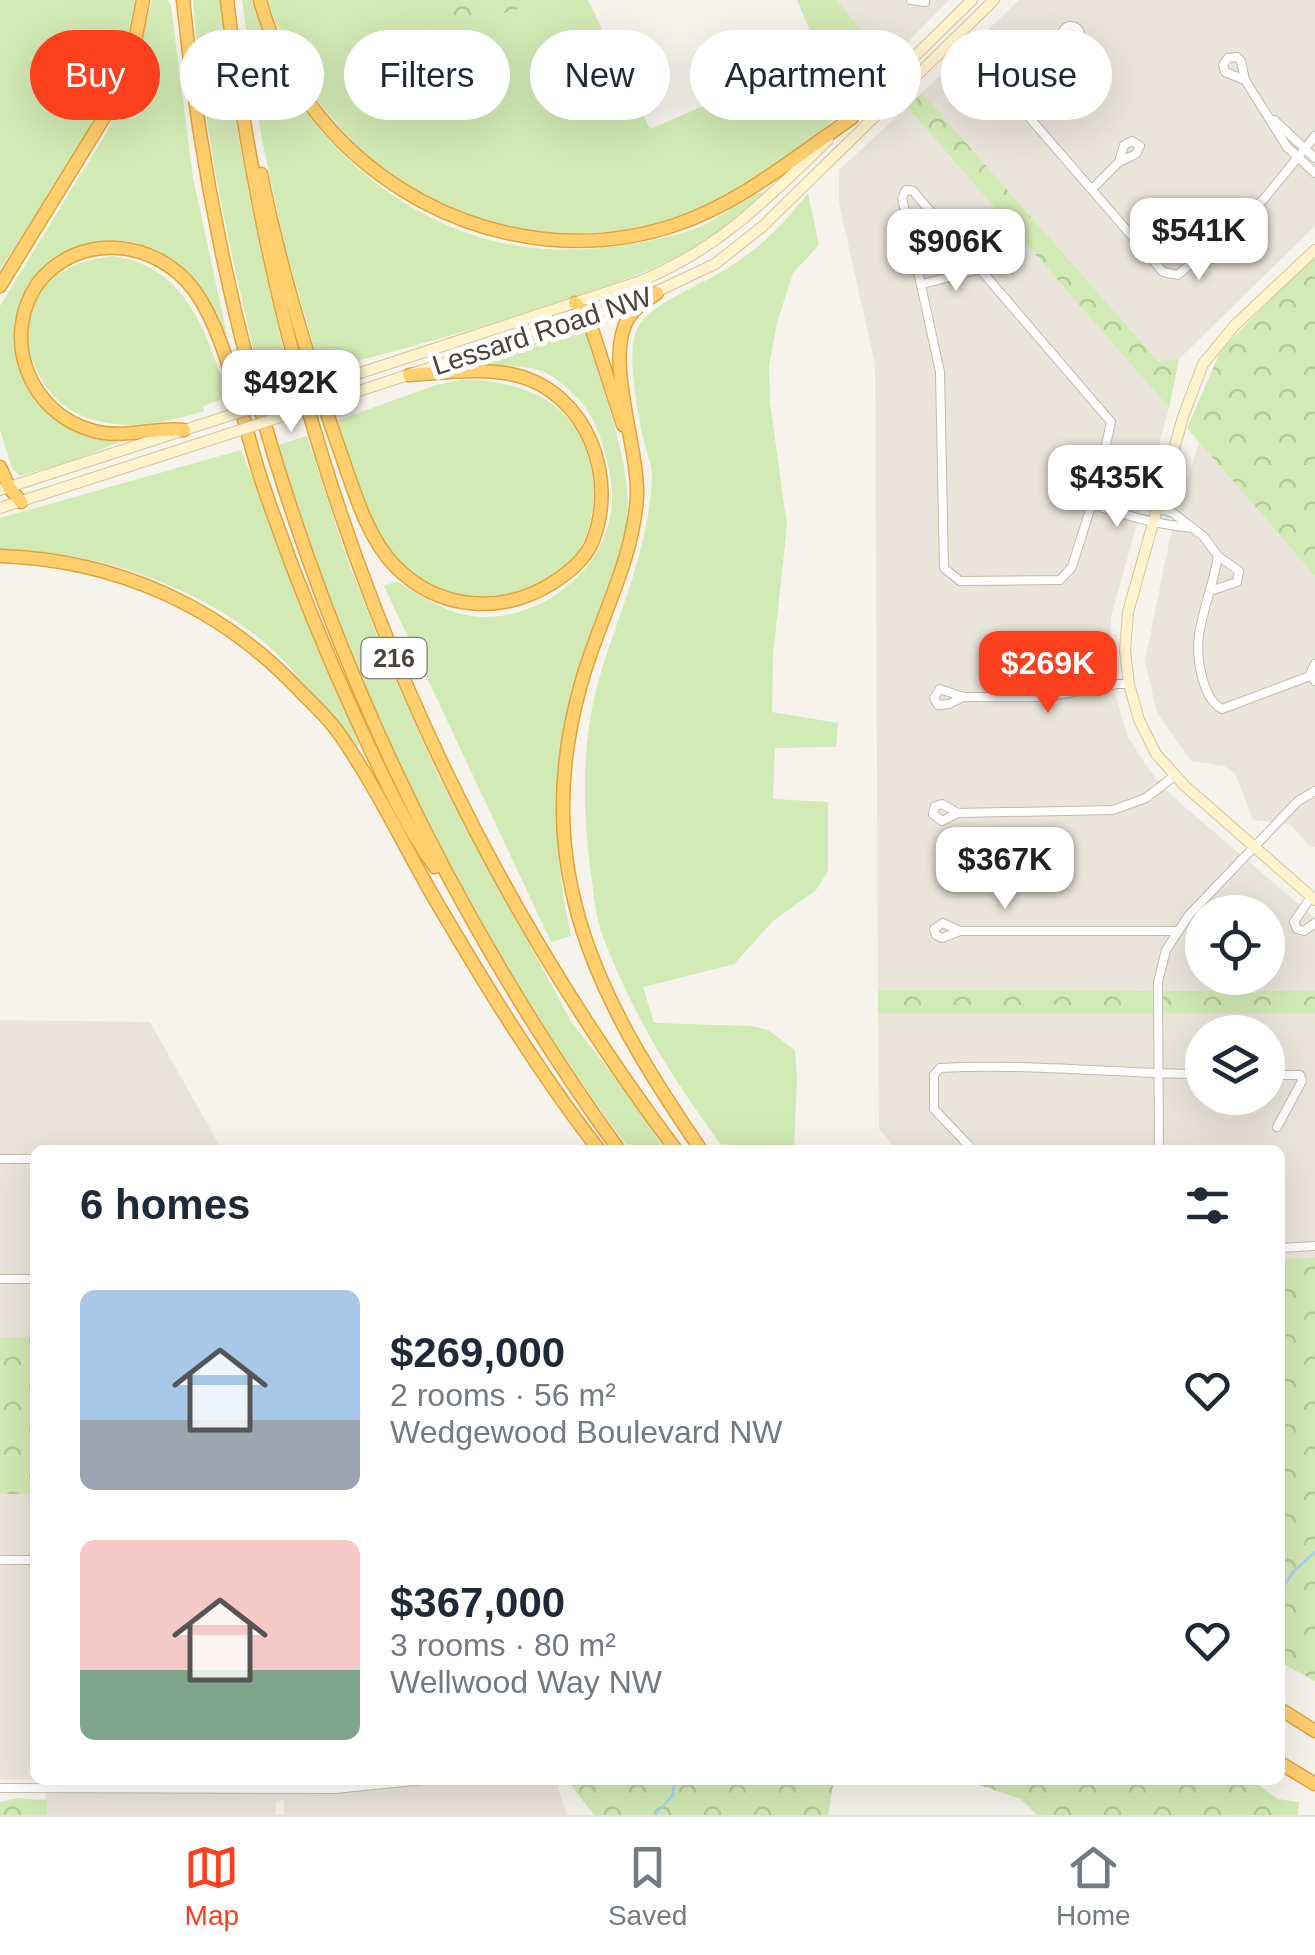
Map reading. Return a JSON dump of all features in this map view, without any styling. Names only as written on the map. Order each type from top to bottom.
[{"type":"highway","points":[[0,286],[108,111],[136,36],[143,0]]},
{"type":"highway","name":"216","points":[[182,0],[197,117],[227,279],[280,480],[312,572],[362,698],[428,839],[544,1041],[617,1145]]},
{"type":"highway","name":"216","points":[[228,0],[231,30]]},
{"type":"highway","points":[[260,0],[278,52],[296,83],[321,119],[349,148],[374,171],[434,210],[506,235],[582,242],[628,237],[677,225],[732,200],[849,120]]},
{"type":"highway","name":"216","points":[[244,120],[260,220],[296,369],[347,538],[387,642],[453,788],[519,914],[606,1052],[672,1145]]},
{"type":"highway","points":[[246,120],[301,334],[354,488],[379,545],[394,565],[428,592],[485,606],[528,597],[567,574],[590,547],[601,512],[596,452],[576,416],[550,390],[516,375],[475,371],[409,375]]},
{"type":"highway","points":[[184,430],[164,428],[110,434],[91,431],[54,412],[27,380],[18,345],[22,318],[34,288],[61,260],[100,248],[132,249],[175,270],[194,290],[221,348],[262,481],[334,670],[382,776],[426,854],[468,913]]},
{"type":"highway","points":[[658,293],[632,313],[619,344],[637,492],[633,529],[571,722],[565,759],[563,836],[578,915],[614,1013],[698,1145]]},
{"type":"highway","points":[[575,303],[588,317],[632,456]]},
{"type":"highway","points":[[0,467],[4,489],[20,502]]},
{"type":"highway","points":[[0,556],[86,565],[149,586],[210,615],[258,649],[286,676],[337,730],[492,994],[595,1145]]},
{"type":"highway","points":[[1285,1713],[1315,1731]]},
{"type":"highway","points":[[1285,1766],[1314,1784]]},
{"type":"main road","name":"Lessard Road NW","points":[[921,50],[972,0]]},
{"type":"main road","name":"Lessard Road NW","points":[[0,508],[588,317],[692,277],[750,238],[994,0]]},
{"type":"main road","name":"Lessard Road NW","points":[[4,489],[638,282],[702,252],[750,215],[850,120]]},
{"type":"main road","points":[[1313,899],[1174,776],[1156,754],[1138,720],[1128,684],[1125,651],[1128,612],[1202,364],[1234,326],[1315,250]]},
{"type":"street","points":[[910,0],[925,2]]},
{"type":"street","points":[[1245,80],[1287,146],[1315,158]]},
{"type":"street","points":[[1032,120],[1163,272],[1178,276],[1264,199],[1315,136]]},
{"type":"street","points":[[1302,152],[1315,173]]},
{"type":"street","points":[[1092,188],[1119,162]]},
{"type":"street","points":[[906,190],[913,191],[1110,422],[1096,490],[1072,567],[1060,580],[960,581],[944,568],[940,372],[923,284],[902,198],[906,190]]},
{"type":"street","points":[[923,284],[980,268]]},
{"type":"street","points":[[1193,528],[1090,504],[1054,490],[1054,480],[1061,476],[1173,513],[1193,528],[1218,556],[1236,568],[1240,578],[1212,590]]},
{"type":"street","points":[[1218,556],[1199,637],[1202,669],[1216,706],[1222,709],[1313,678],[1311,668],[1315,664]]},
{"type":"street","points":[[963,697],[1046,697],[1128,684]]},
{"type":"street","points":[[958,813],[1114,810],[1146,798],[1174,776]]},
{"type":"street","points":[[1159,1145],[1159,974],[1166,950],[1177,930],[1298,801],[1315,791]]},
{"type":"street","points":[[1313,899],[1294,922],[1297,929],[1304,931],[1315,922]]},
{"type":"street","points":[[960,931],[1177,930]]},
{"type":"street","points":[[969,1145],[934,1109],[934,1075],[940,1068],[1062,1067],[1114,1074],[1185,1074]]},
{"type":"street","points":[[1285,1075],[1300,1075],[1302,1081],[1285,1112]]},
{"type":"street","points":[[1277,1127],[1284,1115]]},
{"type":"street","points":[[0,1159],[30,1159]]},
{"type":"street","points":[[1285,1248],[1315,1246]]},
{"type":"street","points":[[0,1279],[30,1279]]},
{"type":"street","points":[[0,1560],[30,1560]]},
{"type":"street","points":[[0,1788],[383,1785]]},
{"type":"shaded area","points":[[837,0],[949,0],[920,30],[859,27]]},
{"type":"shaded area","points":[[1019,0],[1315,0],[1315,226],[1179,359],[1159,362],[946,120],[1112,120],[1112,30],[988,30]]},
{"type":"shaded area","points":[[941,75],[941,115],[922,93]]},
{"type":"shaded area","points":[[893,120],[918,120],[1169,408],[1111,617],[1110,677],[1128,737],[1148,768],[1171,795],[1315,918],[1315,991],[1285,991],[1285,895],[1185,895],[1185,991],[878,990],[875,364],[839,203],[839,170]]},
{"type":"shaded area","points":[[1199,442],[1315,576],[1315,847],[1310,847],[1290,824],[1253,820],[1235,773],[1224,766],[1191,761],[1157,713],[1145,661],[1170,538]]},
{"type":"shaded area","points":[[878,1013],[1315,1013],[1315,1257],[1285,1260],[1285,1145],[892,1145],[879,1128]]},
{"type":"shaded area","points":[[0,1020],[150,1022],[219,1145],[30,1145],[30,1337],[0,1337]]},
{"type":"shaded area","points":[[0,1494],[30,1494],[30,1780],[0,1780]]},
{"type":"shaded area","points":[[44,1785],[557,1785],[567,1815],[284,1815],[284,1800],[276,1801],[275,1815],[47,1815]]},
{"type":"green space","points":[[0,0],[135,0],[129,30],[30,30],[30,120],[93,120],[0,270]]},
{"type":"green space","points":[[152,0],[168,0],[180,76],[180,120],[186,120],[193,178],[227,334],[222,334],[194,281],[152,248],[118,241],[88,249],[63,270],[44,300],[34,336],[34,373],[44,410],[71,427],[119,442],[20,476],[12,468],[0,430],[0,306],[112,120],[160,120],[160,30],[144,30]]},
{"type":"green space","points":[[193,0],[220,0],[224,30],[195,30]]},
{"type":"green space","points":[[242,0],[252,0],[262,30],[246,30]]},
{"type":"green space","points":[[268,0],[425,0],[479,21],[548,0],[588,0],[602,30],[530,30],[530,120],[646,120],[650,129],[690,112],[690,120],[833,120],[772,167],[685,216],[615,231],[532,230],[480,218],[431,199],[388,172],[349,138],[324,107],[324,30],[280,30]]},
{"type":"green space","points":[[425,0],[548,0],[479,21],[449,17]]},
{"type":"green space","points":[[797,0],[837,0],[862,30],[810,30]]},
{"type":"green space","points":[[921,94],[1159,362],[1179,359],[1169,408],[918,120]]},
{"type":"green space","points":[[207,120],[236,120],[290,376],[262,386],[229,243]]},
{"type":"green space","points":[[259,120],[313,120],[351,161],[388,192],[429,217],[473,235],[519,246],[584,249],[668,237],[700,227],[749,197],[765,192],[717,233],[640,274],[453,335],[320,367],[285,247]]},
{"type":"green space","points":[[808,193],[819,245],[793,273],[769,365],[770,402],[787,526],[773,655],[772,712],[838,723],[836,747],[775,748],[773,799],[828,802],[828,871],[816,890],[773,921],[734,964],[643,987],[654,1023],[751,1026],[768,1030],[795,1050],[794,1145],[721,1145],[656,1046],[626,992],[602,934],[588,849],[587,747],[594,697],[640,551],[650,501],[652,470],[638,413],[634,337],[654,310],[750,253]]},
{"type":"green space","points":[[909,208],[954,254],[951,266],[926,272]]},
{"type":"green space","points":[[1315,255],[1315,576],[1187,428],[1221,350]]},
{"type":"green space","points":[[113,256],[139,263],[177,289],[202,328],[229,397],[191,415],[125,425],[98,421],[73,411],[54,396],[39,375],[31,352],[29,328],[35,305],[48,285],[69,268]]},
{"type":"green space","points":[[572,328],[582,329],[586,334],[621,450],[628,497],[615,572],[584,657],[566,726],[557,830],[571,936],[551,942],[384,586],[397,581],[458,613],[502,616],[542,603],[560,592],[590,562],[608,525],[612,496],[607,459],[591,418],[582,403],[547,373],[483,363]]},
{"type":"green space","points":[[469,379],[525,390],[555,406],[583,443],[591,466],[592,515],[574,559],[548,582],[515,594],[454,595],[429,587],[408,573],[372,522],[333,422],[436,385]]},
{"type":"green space","points":[[307,436],[345,553],[385,657],[436,771],[572,1023],[640,1109],[661,1145],[626,1145],[573,1070],[469,901],[380,724],[308,539],[278,445]]},
{"type":"green space","points":[[241,450],[358,748],[277,654],[220,611],[153,579],[95,561],[0,550],[0,518]]},
{"type":"green space","points":[[878,990],[1185,991],[1185,995],[1285,995],[1285,991],[1315,991],[1315,1013],[878,1013]]},
{"type":"green space","points":[[1315,1257],[1315,1681],[1285,1665],[1285,1260]]},
{"type":"green space","points":[[0,1337],[30,1337],[30,1494],[0,1494]]},
{"type":"green space","points":[[571,1785],[833,1785],[828,1815],[594,1815]]},
{"type":"green space","points":[[979,1785],[1259,1785],[1278,1799],[1299,1802],[1298,1815],[1037,1815],[1021,1799]]},
{"type":"green space","points":[[16,1798],[47,1800],[47,1815],[0,1815],[0,1802]]},
{"type":"waterway","points":[[1285,1584],[1315,1552]]},
{"type":"waterway","points":[[655,1815],[673,1795],[674,1785]]}]
